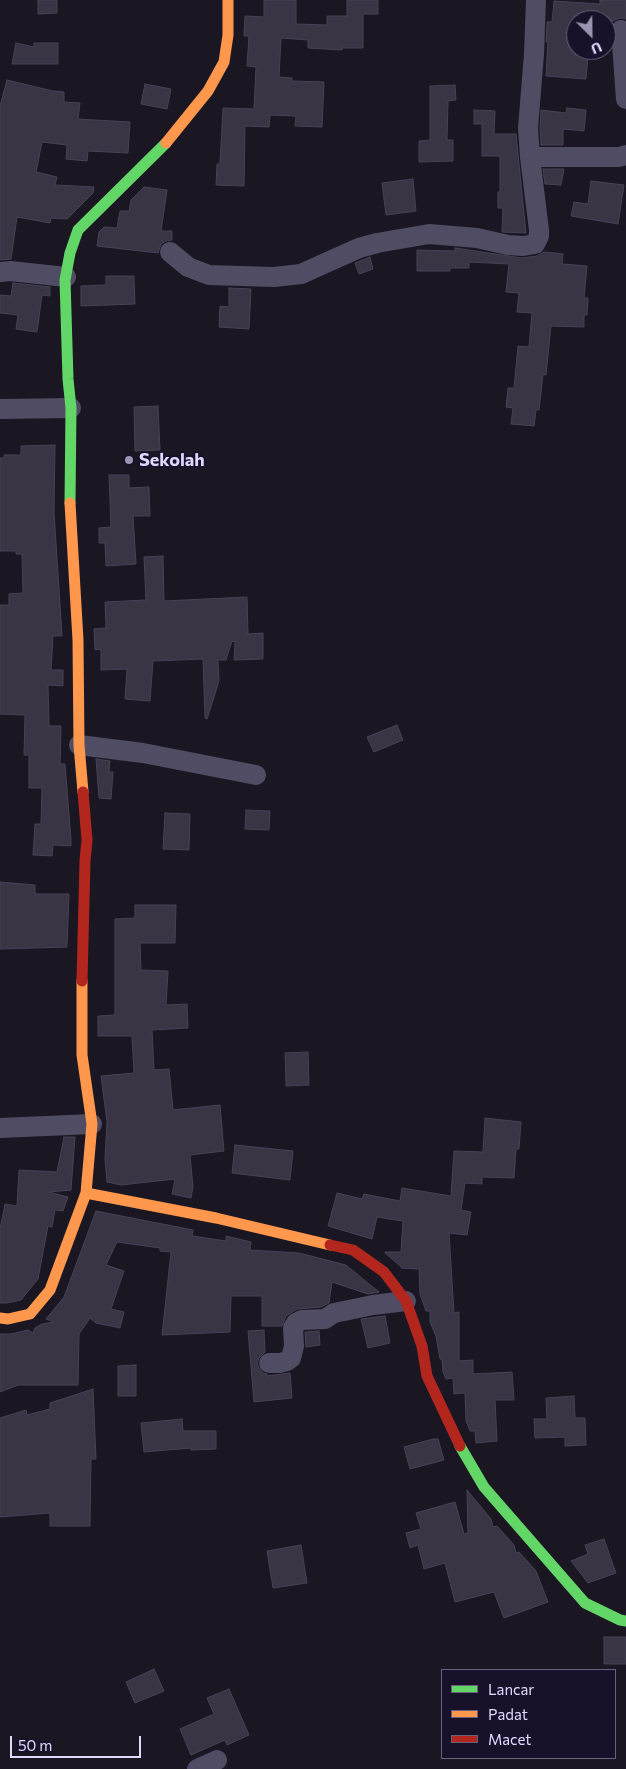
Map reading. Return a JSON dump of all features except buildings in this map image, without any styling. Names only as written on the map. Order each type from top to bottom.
[{"type":"street","points":[[0,1318],[8,1319],[30,1314],[50,1290],[86,1193],[92,1124],[82,1055],[82,976],[87,840],[79,745],[78,640],[70,511],[71,408],[67,360],[66,277],[70,253],[78,230],[162,147],[208,91],[224,62],[228,35],[228,0]]},
{"type":"street","points":[[170,252],[188,267],[209,274],[274,277],[300,274],[377,242],[429,234],[477,238],[508,245],[535,244],[539,236],[530,157],[529,111],[536,0]]},
{"type":"street","points":[[621,30],[626,99]]},
{"type":"street","points":[[530,157],[620,157],[626,155]]},
{"type":"street","points":[[0,272],[10,271],[66,277]]},
{"type":"street","points":[[0,409],[71,408]]},
{"type":"street","points":[[79,745],[143,753],[256,775]]},
{"type":"street","points":[[0,1128],[92,1124]]},
{"type":"street","points":[[86,1193],[216,1218],[353,1250],[384,1272],[406,1301],[422,1346],[427,1376],[465,1457],[484,1487],[585,1603],[626,1622]]},
{"type":"street","points":[[269,1363],[280,1363],[291,1358],[294,1346],[293,1328],[296,1323],[302,1320],[325,1319],[334,1313],[406,1301]]},
{"type":"street","points":[[197,1769],[217,1760]]},
{"type":"traffic: fast","points":[[70,503],[71,408],[68,379],[65,280],[70,253],[78,230],[166,143]]},
{"type":"traffic: fast","points":[[460,1446],[484,1487],[585,1603],[626,1621]]},
{"type":"traffic: slow","points":[[166,143],[208,91],[224,62],[228,35],[228,0]]},
{"type":"traffic: slow","points":[[70,503],[78,640],[79,745],[83,792]]},
{"type":"traffic: slow","points":[[82,981],[82,1055],[92,1124],[86,1193]]},
{"type":"traffic: slow","points":[[0,1318],[8,1319],[30,1314],[50,1290],[86,1193],[216,1218],[330,1245]]},
{"type":"traffic: jam","points":[[82,981],[87,840],[83,792]]},
{"type":"traffic: jam","points":[[330,1245],[353,1250],[384,1272],[406,1301],[422,1346],[427,1376],[460,1446]]},
{"type":"place","name":"Sekolah","points":[[129,460]]}]
